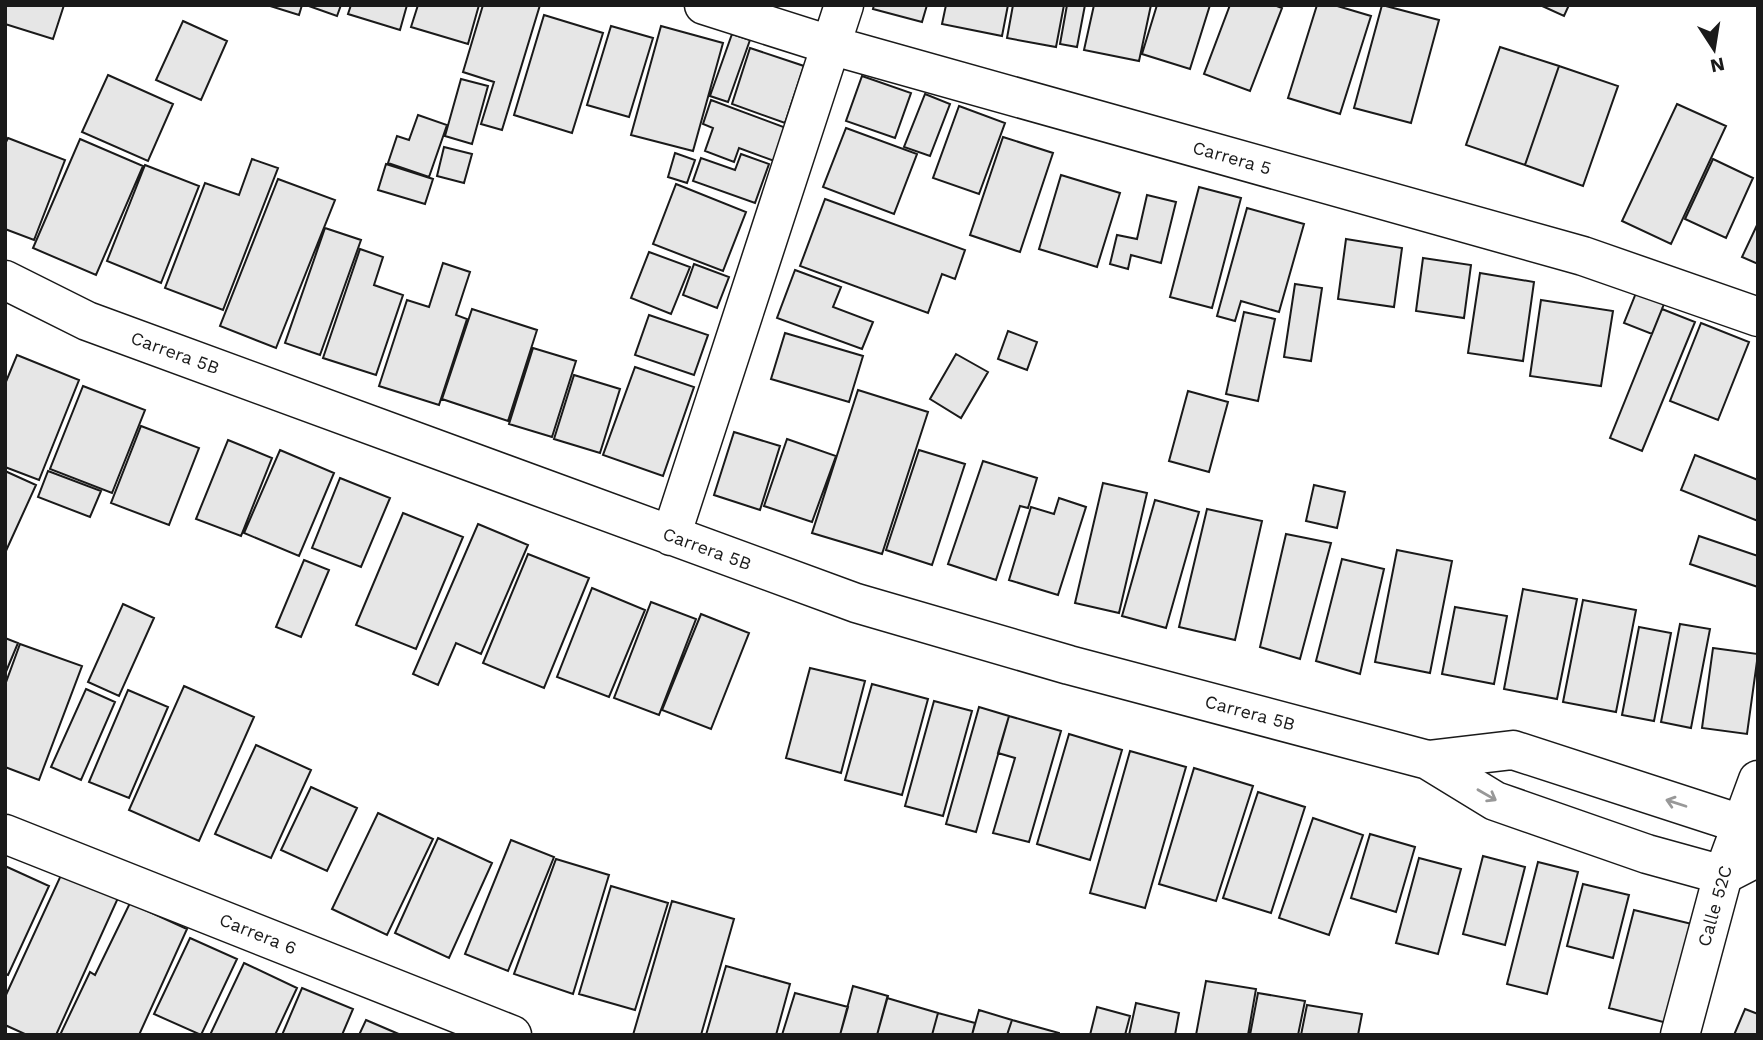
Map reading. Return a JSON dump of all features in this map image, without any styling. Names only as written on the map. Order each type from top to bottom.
[{"type":"street","name":"Carrera 5","points":[[704,5],[830,45],[1583,256],[1758,317]]},
{"type":"street","points":[[671,536],[844,5]]},
{"type":"street","name":"Carrera 5B","points":[[5,280],[87,321],[856,603],[1069,665],[1428,760],[1495,801],[1647,854],[1723,875]]},
{"type":"street","name":"Carrera 5B","points":[[1428,760],[1513,750],[1752,841]]},
{"type":"street","name":"Calle 52C","points":[[1680,1035],[1723,875],[1752,841],[1758,780]]},
{"type":"street","name":"Carrera 6","points":[[5,834],[512,1035]]},
{"type":"building","points":[[5,5],[64,5],[53,39],[5,24]]},
{"type":"building","points":[[267,5],[302,5],[299,15]]},
{"type":"building","points":[[306,5],[341,5],[337,16]]},
{"type":"building","points":[[351,5],[407,5],[400,30],[348,14]]},
{"type":"building","points":[[418,5],[479,5],[468,44],[411,27]]},
{"type":"building","points":[[483,5],[540,5],[502,130],[481,124],[494,82],[463,72]]},
{"type":"building","points":[[874,5],[927,5],[922,22],[873,9]]},
{"type":"building","points":[[946,5],[1008,5],[1002,36],[942,24]]},
{"type":"building","points":[[1013,5],[1064,5],[1056,47],[1007,38]]},
{"type":"building","points":[[1067,5],[1085,5],[1077,47],[1060,44]]},
{"type":"building","points":[[1094,5],[1151,5],[1139,61],[1084,50]]},
{"type":"building","points":[[1157,5],[1210,5],[1190,69],[1142,54]]},
{"type":"building","points":[[1230,5],[1274,5],[1282,8],[1250,91],[1204,74]]},
{"type":"building","points":[[1317,5],[1334,5],[1371,16],[1340,114],[1288,98]]},
{"type":"building","points":[[1382,5],[1439,20],[1411,123],[1354,108]]},
{"type":"building","points":[[1540,5],[1569,5],[1564,16]]},
{"type":"building","points":[[544,15],[603,33],[572,133],[514,115]]},
{"type":"building","points":[[183,21],[227,41],[201,100],[156,80]]},
{"type":"building","points":[[611,26],[653,38],[629,117],[587,105]]},
{"type":"building","points":[[661,26],[723,43],[693,151],[631,135]]},
{"type":"building","points":[[732,34],[750,40],[728,102],[710,96]]},
{"type":"building","points":[[1500,47],[1559,66],[1525,165],[1466,145]]},
{"type":"building","points":[[750,48],[804,66],[785,123],[732,104]]},
{"type":"building","points":[[1559,66],[1618,86],[1583,186],[1525,165]]},
{"type":"building","points":[[108,75],[173,104],[148,161],[82,132]]},
{"type":"building","points":[[862,76],[911,93],[895,138],[846,121]]},
{"type":"building","points":[[461,79],[488,86],[472,144],[445,136]]},
{"type":"building","points":[[925,94],[950,104],[930,156],[904,147]]},
{"type":"building","points":[[711,100],[789,129],[777,162],[739,148],[734,162],[705,151],[713,128],[703,124]]},
{"type":"building","points":[[1677,104],[1726,126],[1671,244],[1622,221]]},
{"type":"building","points":[[959,106],[1005,123],[979,194],[933,178]]},
{"type":"building","points":[[418,115],[447,125],[429,177],[388,163],[397,136],[409,140]]},
{"type":"building","points":[[846,128],[917,154],[894,214],[823,187]]},
{"type":"building","points":[[1003,137],[1053,153],[1020,252],[970,235]]},
{"type":"building","points":[[8,138],[65,160],[34,240],[5,229],[5,144]]},
{"type":"building","points":[[80,139],[143,166],[96,275],[33,248]]},
{"type":"building","points":[[444,147],[472,154],[464,183],[437,176]]},
{"type":"building","points":[[675,153],[695,160],[687,183],[668,177]]},
{"type":"building","points":[[741,154],[769,164],[755,203],[693,181],[701,158],[735,170]]},
{"type":"building","points":[[252,159],[278,168],[223,310],[165,288],[205,183],[239,195]]},
{"type":"building","points":[[1713,159],[1753,178],[1726,238],[1685,219]]},
{"type":"building","points":[[386,164],[433,179],[425,204],[378,190]]},
{"type":"building","points":[[145,165],[199,186],[161,283],[107,261]]},
{"type":"building","points":[[1061,175],[1120,193],[1097,267],[1039,249]]},
{"type":"building","points":[[278,179],[335,200],[276,348],[220,326]]},
{"type":"building","points":[[676,184],[746,212],[723,271],[653,244]]},
{"type":"building","points":[[1199,187],[1241,198],[1212,308],[1170,297]]},
{"type":"building","points":[[1147,195],[1176,202],[1161,263],[1131,255],[1128,269],[1110,264],[1117,235],[1137,239]]},
{"type":"building","points":[[825,199],[965,250],[955,279],[942,274],[928,313],[800,266]]},
{"type":"building","points":[[1247,208],[1304,224],[1279,312],[1241,301],[1235,321],[1217,316]]},
{"type":"building","points":[[1758,223],[1758,264],[1742,257]]},
{"type":"building","points":[[325,228],[361,240],[320,355],[285,343]]},
{"type":"building","points":[[1346,239],[1402,248],[1394,307],[1338,299]]},
{"type":"building","points":[[360,249],[383,257],[374,285],[403,295],[376,375],[323,358]]},
{"type":"building","points":[[649,252],[690,267],[671,314],[631,298]]},
{"type":"building","points":[[1423,258],[1471,265],[1464,318],[1416,311]]},
{"type":"building","points":[[443,263],[470,272],[456,315],[467,319],[439,405],[379,386],[407,300],[429,307]]},
{"type":"building","points":[[694,264],[729,277],[717,308],[683,295]]},
{"type":"building","points":[[795,270],[841,287],[833,307],[873,322],[862,349],[777,318]]},
{"type":"building","points":[[1480,273],[1534,282],[1523,361],[1468,353]]},
{"type":"building","points":[[1295,284],[1322,288],[1311,361],[1284,357]]},
{"type":"building","points":[[1636,293],[1664,304],[1652,334],[1624,323]]},
{"type":"building","points":[[1541,300],[1613,311],[1601,386],[1530,376]]},
{"type":"building","points":[[472,309],[537,330],[508,421],[442,399]]},
{"type":"building","points":[[1662,309],[1695,322],[1642,451],[1610,438]]},
{"type":"building","points":[[1244,312],[1275,319],[1258,401],[1226,394]]},
{"type":"building","points":[[649,315],[708,335],[694,375],[635,355]]},
{"type":"building","points":[[1701,323],[1749,342],[1718,420],[1670,401]]},
{"type":"building","points":[[1008,331],[1037,342],[1027,370],[998,359]]},
{"type":"building","points":[[785,333],[863,356],[849,402],[771,379]]},
{"type":"building","points":[[533,348],[576,361],[552,437],[509,424]]},
{"type":"building","points":[[956,354],[988,372],[961,418],[930,399]]},
{"type":"building","points":[[17,355],[79,380],[39,480],[5,467],[5,384]]},
{"type":"building","points":[[635,367],[694,387],[663,476],[603,455]]},
{"type":"building","points":[[574,375],[620,389],[600,453],[554,439]]},
{"type":"building","points":[[83,386],[145,410],[112,493],[50,469]]},
{"type":"building","points":[[858,390],[928,412],[882,554],[812,533]]},
{"type":"building","points":[[1188,391],[1228,402],[1209,472],[1169,461]]},
{"type":"building","points":[[141,426],[199,448],[169,525],[111,503]]},
{"type":"building","points":[[734,432],[780,446],[760,510],[714,495]]},
{"type":"building","points":[[787,439],[836,456],[812,522],[764,506]]},
{"type":"building","points":[[228,440],[272,458],[241,536],[196,519]]},
{"type":"building","points":[[280,450],[334,473],[299,556],[244,533]]},
{"type":"building","points":[[919,450],[965,464],[932,565],[886,550]]},
{"type":"building","points":[[1695,455],[1758,480],[1758,521],[1681,490]]},
{"type":"building","points":[[983,461],[1037,478],[1028,508],[1020,506],[996,580],[948,564]]},
{"type":"building","points":[[5,471],[36,485],[5,553]]},
{"type":"building","points":[[48,471],[101,491],[90,517],[38,497]]},
{"type":"building","points":[[340,478],[390,498],[361,567],[312,548]]},
{"type":"building","points":[[1103,483],[1147,493],[1119,613],[1075,603]]},
{"type":"building","points":[[1314,485],[1345,492],[1337,528],[1306,521]]},
{"type":"building","points":[[1059,498],[1086,507],[1058,595],[1009,580],[1031,507],[1054,514]]},
{"type":"building","points":[[1155,500],[1199,512],[1166,628],[1122,616]]},
{"type":"building","points":[[1207,509],[1262,521],[1235,640],[1179,627]]},
{"type":"building","points":[[403,513],[463,537],[416,649],[356,625]]},
{"type":"building","points":[[478,524],[528,545],[481,654],[456,643],[438,685],[413,674]]},
{"type":"building","points":[[1286,534],[1331,543],[1300,659],[1260,647]]},
{"type":"building","points":[[1699,536],[1758,556],[1758,587],[1690,564]]},
{"type":"building","points":[[1397,550],[1452,561],[1430,673],[1375,662]]},
{"type":"building","points":[[528,554],[589,578],[544,688],[483,663]]},
{"type":"building","points":[[1342,559],[1384,569],[1360,674],[1316,661]]},
{"type":"building","points":[[304,560],[329,570],[301,637],[276,627]]},
{"type":"building","points":[[592,588],[645,610],[609,697],[557,677]]},
{"type":"building","points":[[1523,589],[1577,599],[1557,699],[1504,689]]},
{"type":"building","points":[[1583,600],[1636,610],[1616,712],[1563,702]]},
{"type":"building","points":[[651,602],[696,619],[659,715],[614,698]]},
{"type":"building","points":[[123,604],[154,618],[119,696],[88,682]]},
{"type":"building","points":[[1455,607],[1507,616],[1494,684],[1442,674]]},
{"type":"building","points":[[701,614],[749,633],[711,729],[662,710]]},
{"type":"building","points":[[1680,624],[1710,629],[1691,728],[1661,722]]},
{"type":"building","points":[[1639,627],[1671,633],[1654,721],[1622,715]]},
{"type":"building","points":[[5,638],[18,643],[5,674]]},
{"type":"building","points":[[20,644],[82,666],[39,780],[5,767],[5,685]]},
{"type":"building","points":[[1713,648],[1758,654],[1747,734],[1702,728]]},
{"type":"building","points":[[810,668],[865,681],[841,773],[786,758]]},
{"type":"building","points":[[872,684],[928,699],[902,795],[845,780]]},
{"type":"building","points":[[184,686],[254,717],[199,841],[129,810]]},
{"type":"building","points":[[86,689],[115,702],[81,780],[51,767]]},
{"type":"building","points":[[128,690],[168,707],[129,798],[89,782]]},
{"type":"building","points":[[934,701],[972,711],[943,816],[905,806]]},
{"type":"building","points":[[979,707],[1009,716],[976,832],[946,824]]},
{"type":"building","points":[[1009,716],[1061,731],[1029,842],[993,833],[1015,758],[998,753]]},
{"type":"building","points":[[1069,734],[1122,750],[1090,860],[1037,844]]},
{"type":"building","points":[[256,745],[311,770],[271,858],[215,834]]},
{"type":"building","points":[[1130,751],[1186,767],[1145,908],[1090,893]]},
{"type":"building","points":[[1194,768],[1253,786],[1216,901],[1159,884]]},
{"type":"building","points":[[311,787],[357,808],[327,871],[281,850]]},
{"type":"building","points":[[1258,792],[1305,807],[1271,913],[1223,898]]},
{"type":"building","points":[[378,813],[433,839],[387,935],[332,909]]},
{"type":"building","points":[[1313,818],[1363,835],[1329,935],[1279,918]]},
{"type":"building","points":[[1370,834],[1415,847],[1396,912],[1351,898]]},
{"type":"building","points":[[438,838],[492,863],[449,958],[395,933]]},
{"type":"building","points":[[511,840],[554,857],[508,971],[465,954]]},
{"type":"building","points":[[1483,856],[1525,867],[1505,945],[1463,934]]},
{"type":"building","points":[[1419,858],[1461,869],[1438,954],[1396,943]]},
{"type":"building","points":[[556,859],[609,875],[573,994],[514,974]]},
{"type":"building","points":[[1538,862],[1578,872],[1547,994],[1507,984]]},
{"type":"building","points":[[5,866],[49,886],[8,975],[5,974]]},
{"type":"building","points":[[62,873],[118,898],[56,1035],[27,1035],[5,1025],[5,997]]},
{"type":"building","points":[[1583,884],[1629,895],[1613,958],[1567,946]]},
{"type":"building","points":[[611,886],[668,903],[635,1010],[579,994]]},
{"type":"building","points":[[672,901],[734,919],[701,1035],[633,1035]]},
{"type":"building","points":[[130,903],[187,929],[139,1035],[60,1035],[90,972],[95,975]]},
{"type":"building","points":[[1634,910],[1696,925],[1671,1024],[1609,1008]]},
{"type":"building","points":[[190,938],[237,959],[201,1035],[154,1014]]},
{"type":"building","points":[[244,963],[297,988],[275,1035],[210,1035]]},
{"type":"building","points":[[726,966],[790,984],[776,1035],[706,1035]]},
{"type":"building","points":[[1206,981],[1256,989],[1248,1035],[1196,1035]]},
{"type":"building","points":[[853,986],[888,996],[877,1035],[840,1035]]},
{"type":"building","points":[[302,988],[353,1009],[342,1035],[282,1035]]},
{"type":"building","points":[[795,993],[848,1007],[840,1035],[782,1035]]},
{"type":"building","points":[[1258,993],[1305,1001],[1298,1035],[1250,1035]]},
{"type":"building","points":[[887,998],[938,1013],[932,1035],[877,1035]]},
{"type":"building","points":[[1136,1003],[1179,1013],[1175,1035],[1129,1035]]},
{"type":"building","points":[[1307,1005],[1362,1014],[1358,1035],[1301,1035]]},
{"type":"building","points":[[1097,1007],[1130,1016],[1125,1035],[1090,1035]]},
{"type":"building","points":[[1745,1009],[1758,1014],[1758,1035],[1734,1035]]},
{"type":"building","points":[[979,1010],[1012,1020],[1007,1035],[972,1035]]},
{"type":"building","points":[[938,1013],[975,1023],[972,1035],[932,1035]]},
{"type":"building","points":[[366,1020],[401,1035],[359,1035]]},
{"type":"building","points":[[1012,1020],[1059,1033],[1059,1035],[1007,1035]]}]
